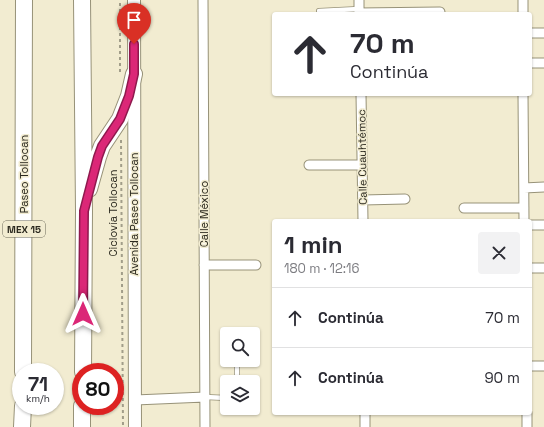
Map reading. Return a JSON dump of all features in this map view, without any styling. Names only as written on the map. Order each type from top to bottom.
[{"type":"highway","points":[[14,0],[16,25],[25,85]]},
{"type":"highway","name":"Paseo Tollocan","points":[[23,363],[25,85],[24,0]]},
{"type":"highway","points":[[82,0],[84,211],[83,363]]},
{"type":"highway","points":[[84,211],[102,146],[120,119],[129,96],[127,77]]},
{"type":"highway","points":[[22,427],[23,415]]},
{"type":"highway","points":[[82,415],[82,427]]},
{"type":"main road","name":"Avenida Paseo Tollocan","points":[[134,0],[127,77],[135,427]]},
{"type":"street","name":"Calle México","points":[[203,0],[205,427]]},
{"type":"street","points":[[523,0],[523,12]]},
{"type":"street","points":[[359,9],[440,12]]},
{"type":"street","points":[[532,33],[544,33]]},
{"type":"street","points":[[532,63],[544,63]]},
{"type":"street","name":"Calle Cuauhtémoc","points":[[361,96],[363,219]]},
{"type":"street","points":[[523,96],[524,219]]},
{"type":"street","points":[[309,165],[362,164]]},
{"type":"street","points":[[524,188],[544,187]]},
{"type":"street","points":[[363,200],[405,199]]},
{"type":"street","points":[[464,208],[524,208]]},
{"type":"street","points":[[532,225],[544,225]]},
{"type":"street","points":[[204,265],[256,265]]},
{"type":"street","points":[[532,268],[544,268]]},
{"type":"street","points":[[532,366],[544,366]]},
{"type":"street","points":[[135,400],[205,397]]},
{"type":"street","points":[[365,415],[365,427]]},
{"type":"street","points":[[527,415],[527,427]]},
{"type":"lane","points":[[319,10],[359,9]]},
{"type":"lane","points":[[205,397],[220,398]]},
{"type":"path","points":[[120,0],[127,77]]},
{"type":"path","name":"Ciclovía Tollocan","points":[[120,119],[123,427]]},
{"type":"route","points":[[83,314],[84,211],[102,146],[120,119],[129,96],[134,74],[134,44]]}]
